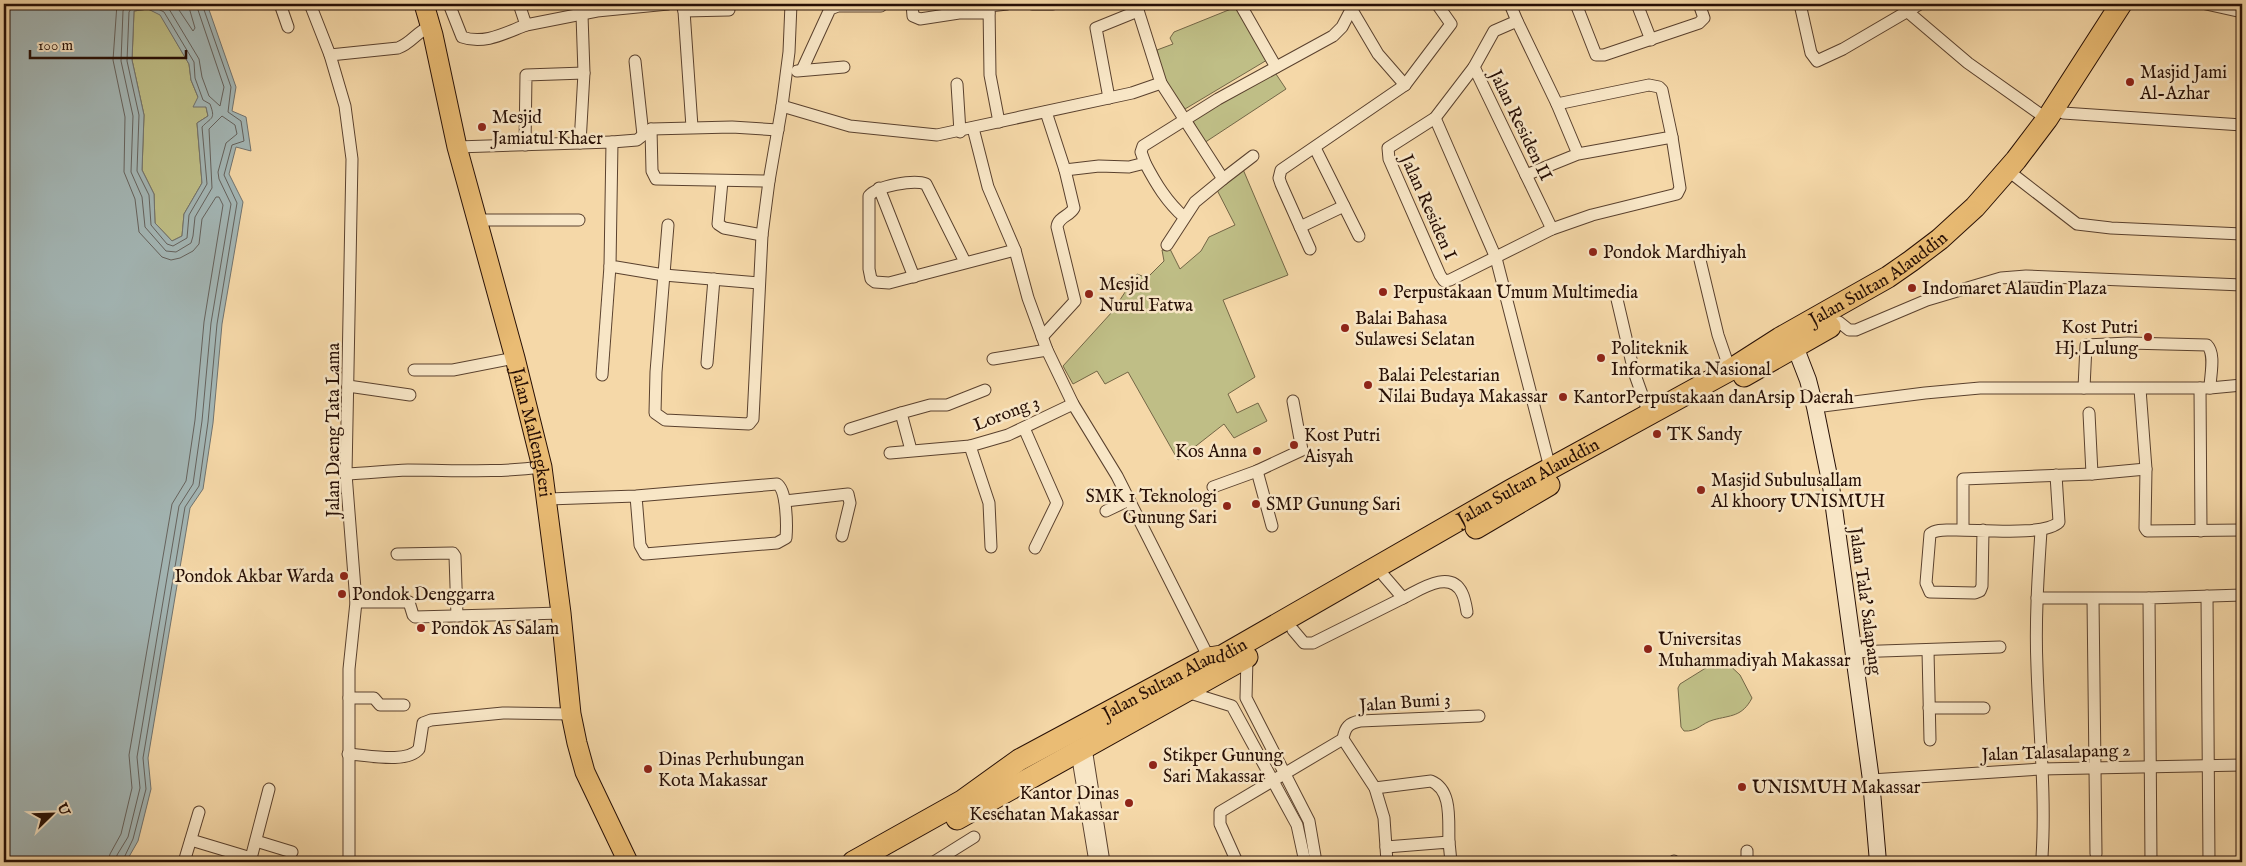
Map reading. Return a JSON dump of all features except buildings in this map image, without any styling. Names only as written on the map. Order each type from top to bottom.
[{"type":"highway","name":"Jalan Sultan Alauddin","points":[[881,862],[965,807],[1019,760],[1209,658],[1222,656],[1303,608],[1481,517],[1538,492],[1796,349],[1839,322],[1891,281],[1975,207],[2055,116],[2121,4]]},
{"type":"highway","name":"Jalan Sultan Alauddin","points":[[853,862],[1081,750],[1187,692],[1481,517],[1548,462],[1649,414],[1730,370],[1780,338],[1891,281],[1956,238],[2015,176],[2134,4]]},
{"type":"main road","name":"Jalan Mallengkeri","points":[[424,4],[457,147],[515,358],[542,467],[548,498],[571,714],[585,772],[628,862]]},
{"type":"main road","name":"Jalan Tala' Salapang","points":[[1796,349],[1808,380],[1815,407],[1831,486],[1852,652],[1871,780],[1878,862]]},
{"type":"street","points":[[280,4],[288,27]]},
{"type":"street","name":"Jalan Daeng Tata Lama","points":[[310,4],[330,55],[345,106],[352,159],[352,264],[346,474],[356,602],[349,670],[350,862]]},
{"type":"street","points":[[449,4],[462,37],[473,41],[485,40],[526,25],[582,15],[597,8],[668,4]]},
{"type":"street","points":[[519,4],[526,25]]},
{"type":"street","points":[[692,127],[683,7],[729,10],[729,4]]},
{"type":"street","points":[[668,225],[654,405],[657,415],[665,420],[746,424],[752,422],[762,235],[789,52],[791,4]]},
{"type":"street","points":[[912,4],[914,16],[920,19],[1007,4]]},
{"type":"street","points":[[1032,4],[1053,4]]},
{"type":"street","points":[[1240,4],[1276,67]]},
{"type":"street","points":[[1310,248],[1281,184],[1279,174],[1289,163],[1316,148],[1406,85],[1451,24],[1445,12],[1437,4]]},
{"type":"street","points":[[1510,4],[1557,104],[1578,154]]},
{"type":"street","points":[[1576,4],[1596,56],[1699,23],[1704,18],[1699,4]]},
{"type":"street","points":[[1637,4],[1650,40]]},
{"type":"street","points":[[1800,4],[1811,53],[1816,62],[1920,4]]},
{"type":"street","points":[[2206,4],[2242,12]]},
{"type":"street","points":[[802,70],[830,10],[838,6],[881,6]]},
{"type":"street","points":[[1184,217],[1170,204],[1159,189],[1140,152],[1142,147],[1218,99],[1333,36],[1342,26],[1353,7]]},
{"type":"street","points":[[1353,7],[1378,54],[1406,85]]},
{"type":"street","points":[[989,8],[990,75],[999,122]]},
{"type":"street","points":[[1109,98],[1096,28],[1137,8],[1161,83],[1223,179]]},
{"type":"street","points":[[1908,12],[1968,63],[2055,116],[2242,125]]},
{"type":"street","points":[[580,143],[584,73],[582,15]]},
{"type":"street","points":[[1474,67],[1494,31],[1517,22]]},
{"type":"street","points":[[330,55],[398,48],[405,46],[419,31],[430,27]]},
{"type":"street","points":[[635,61],[652,171],[656,179],[769,181]]},
{"type":"street","points":[[785,73],[844,66]]},
{"type":"street","name":"Jalan Residen II","points":[[1435,118],[1474,67],[1552,229]]},
{"type":"street","points":[[525,145],[526,74],[584,73]]},
{"type":"street","points":[[782,106],[850,126],[937,135],[960,132],[1132,93],[1161,83]]},
{"type":"street","points":[[957,84],[960,132]]},
{"type":"street","points":[[1496,258],[1552,229],[1592,215],[1677,194],[1680,188],[1662,90],[1649,85],[1557,104]]},
{"type":"street","points":[[1042,337],[1075,301],[1057,227],[1059,221],[1073,211],[1074,205],[1046,112]]},
{"type":"street","points":[[1435,118],[1496,258],[1548,462]]},
{"type":"street","name":"Jalan Residen I","points":[[1435,118],[1390,146],[1387,153],[1389,159],[1440,275],[1444,280],[1450,280],[1496,258]]},
{"type":"street","points":[[457,147],[637,140],[647,132],[692,127],[778,130]]},
{"type":"street","points":[[973,128],[988,187],[1015,250],[1028,298],[1047,350],[1073,404],[1106,457],[1129,500],[1209,658]]},
{"type":"street","points":[[1526,175],[1578,154],[1672,137]]},
{"type":"street","points":[[602,375],[610,266],[612,142]]},
{"type":"street","points":[[1316,148],[1359,236]]},
{"type":"street","points":[[1167,245],[1184,217],[1200,197],[1253,156]]},
{"type":"street","points":[[1065,170],[1099,166],[1129,168],[1145,163]]},
{"type":"street","points":[[2015,176],[2076,224],[2111,228],[2237,233]]},
{"type":"street","points":[[722,181],[718,224],[724,228],[762,235]]},
{"type":"street","points":[[965,262],[926,184],[918,182],[879,188],[867,200],[867,246],[871,279],[875,282],[882,284],[914,277],[1015,250]]},
{"type":"street","points":[[879,188],[914,277]]},
{"type":"street","points":[[1300,227],[1344,206]]},
{"type":"street","points":[[477,220],[579,220]]},
{"type":"street","points":[[1700,260],[1718,335],[1730,370]]},
{"type":"street","points":[[610,266],[664,275],[759,283]]},
{"type":"street","points":[[1839,322],[1849,330],[1856,330],[1927,300],[1985,282],[2026,276],[2242,285]]},
{"type":"street","points":[[707,363],[714,279]]},
{"type":"street","points":[[1616,295],[1634,372],[1649,414]]},
{"type":"street","points":[[2084,388],[2086,345],[2128,343],[2207,344],[2211,350],[2205,388],[2201,531]]},
{"type":"street","points":[[993,358],[1047,350]]},
{"type":"street","points":[[414,370],[453,370],[515,358]]},
{"type":"street","points":[[1815,407],[1980,388],[2140,389],[2205,388],[2242,385]]},
{"type":"street","points":[[348,386],[410,395]]},
{"type":"street","points":[[2140,389],[2146,469],[2145,528],[2147,531],[2242,530]]},
{"type":"street","points":[[850,429],[930,405],[947,405],[984,390]]},
{"type":"street","points":[[1213,487],[1257,471],[1302,450],[1293,400]]},
{"type":"street","name":"Lorong 3","points":[[890,453],[970,446],[1008,435],[1073,404]]},
{"type":"street","points":[[901,413],[911,450]]},
{"type":"street","points":[[2089,413],[2092,474]]},
{"type":"street","points":[[1024,428],[1057,503],[1035,548]]},
{"type":"street","points":[[970,446],[990,503],[991,547]]},
{"type":"street","points":[[346,474],[408,470],[458,472],[542,467]]},
{"type":"street","points":[[1963,530],[1963,480],[2092,474],[2146,469]]},
{"type":"street","points":[[1257,471],[1272,526]]},
{"type":"street","points":[[1983,530],[1982,586],[1980,591],[1974,593],[1930,592],[1926,583],[1930,534],[1934,531],[1963,530],[1983,530],[2042,531],[2059,522],[2056,475]]},
{"type":"street","points":[[548,498],[636,496],[776,484],[782,490],[785,501],[787,536],[782,542],[647,554],[642,551],[640,545],[636,496]]},
{"type":"street","points":[[785,501],[848,494],[850,503],[842,536]]},
{"type":"street","points":[[1106,510],[1129,500]]},
{"type":"street","points":[[2042,531],[2037,598],[2037,666],[2043,823],[2042,857]]},
{"type":"street","points":[[397,554],[453,553],[455,556],[457,616]]},
{"type":"street","points":[[1384,576],[1403,598]]},
{"type":"street","points":[[1293,630],[1304,643],[1313,643],[1438,581],[1447,582],[1462,593],[1467,612]]},
{"type":"street","points":[[2037,598],[2149,598],[2242,594]]},
{"type":"street","points":[[2207,596],[2209,862]]},
{"type":"street","points":[[2093,598],[2096,854]]},
{"type":"street","points":[[2149,598],[2152,862]]},
{"type":"street","points":[[356,602],[409,602],[414,616],[561,613]]},
{"type":"street","points":[[1852,652],[1928,651],[2000,647]]},
{"type":"street","points":[[1928,651],[1930,740]]},
{"type":"street","points":[[1247,657],[1246,698],[1309,821],[1316,862]]},
{"type":"street","points":[[1187,692],[1232,706],[1297,825],[1306,862]]},
{"type":"street","points":[[349,698],[374,698],[380,705],[404,705]]},
{"type":"street","points":[[1232,706],[1246,698]]},
{"type":"street","points":[[1929,708],[1984,708]]},
{"type":"street","points":[[348,754],[401,758],[410,756],[420,749],[422,723],[431,720],[503,713],[571,714]]},
{"type":"street","name":"Jalan Bumi 3","points":[[1236,862],[1220,824],[1220,812],[1343,739],[1346,728],[1350,724],[1360,721],[1479,716]]},
{"type":"street","points":[[1343,739],[1376,788],[1384,818],[1387,862]]},
{"type":"street","points":[[1081,750],[1096,838],[1104,862]]},
{"type":"street","name":"Jalan Talasalapang 2","points":[[1871,780],[2041,769],[2242,765]]},
{"type":"street","points":[[1376,788],[1431,781],[1435,783],[1445,794],[1451,862]]},
{"type":"street","points":[[191,840],[250,860],[270,790]]},
{"type":"street","points":[[184,862],[199,812]]},
{"type":"street","points":[[934,862],[974,837]]},
{"type":"street","points":[[1095,862],[1096,838]]},
{"type":"street","points":[[256,841],[292,852]]},
{"type":"street","points":[[1386,847],[1449,842]]},
{"type":"shaded area","points":[[1236,7],[1267,60],[1185,109],[1165,83],[1157,50],[1173,44],[1170,38],[1174,32]]},
{"type":"shaded area","points":[[148,9],[160,14],[189,64],[191,80],[198,97],[206,107],[208,116],[197,123],[202,183],[184,214],[182,236],[172,241],[155,223],[154,194],[142,170],[144,115],[132,60],[134,11]]},
{"type":"shaded area","points":[[1270,65],[1286,89],[1204,143],[1190,115]]},
{"type":"shaded area","points":[[1242,167],[1288,275],[1223,300],[1255,377],[1228,394],[1237,413],[1258,403],[1267,421],[1234,438],[1224,424],[1178,460],[1128,372],[1105,384],[1097,371],[1073,384],[1063,366],[1112,312],[1137,274],[1147,278],[1164,261],[1162,250],[1170,249],[1180,269],[1201,251],[1209,237],[1235,225],[1216,188]]},
{"type":"shaded area","points":[[1724,660],[1740,675],[1752,698],[1740,712],[1709,721],[1696,729],[1684,731],[1681,727],[1678,688],[1680,684],[1717,661]]},
{"type":"water","points":[[4,4],[207,4],[236,87],[232,111],[246,117],[251,151],[236,147],[229,174],[243,202],[222,324],[213,423],[203,489],[190,508],[148,758],[151,789],[138,841],[126,862],[4,862]],"holes":[[[148,9],[160,15],[189,64],[191,80],[198,97],[193,107],[206,107],[208,116],[197,123],[202,183],[184,214],[182,236],[172,241],[155,223],[154,194],[142,170],[144,115],[132,60],[134,11]]]},
{"type":"place","name":"Masjid Jami Al-Azhar","points":[[2130,82]]},
{"type":"place","name":"Mesjid Jamiatul Khaer","points":[[482,127]]},
{"type":"place","name":"Pondok Mardhiyah","points":[[1593,252]]},
{"type":"place","name":"Indomaret Alaudin Plaza","points":[[1912,288]]},
{"type":"place","name":"Perpustakaan Umum Multimedia","points":[[1383,292]]},
{"type":"place","name":"Mesjid Nurul Fatwa","points":[[1089,294]]},
{"type":"place","name":"Balai Bahasa Sulawesi Selatan","points":[[1345,328]]},
{"type":"place","name":"Kost Putri Hj. Lulung","points":[[2148,337]]},
{"type":"place","name":"Politeknik Informatika Nasional","points":[[1601,358]]},
{"type":"place","name":"Balai Pelestarian Nilai Budaya Makassar","points":[[1368,385]]},
{"type":"place","name":"KantorPerpustakaan danArsip Daerah","points":[[1563,397]]},
{"type":"place","name":"TK Sandy","points":[[1657,434]]},
{"type":"place","name":"Kost Putri Aisyah","points":[[1294,445]]},
{"type":"place","name":"Kos Anna","points":[[1257,451]]},
{"type":"place","name":"Masjid Subulusallam Al khoory UNISMUH","points":[[1701,490]]},
{"type":"place","name":"SMP Gunung Sari","points":[[1256,504]]},
{"type":"place","name":"SMK 1 Teknologi Gunung Sari","points":[[1227,506]]},
{"type":"place","name":"Pondok Akbar Warda","points":[[344,576]]},
{"type":"place","name":"Pondok Denggarra","points":[[342,594]]},
{"type":"place","name":"Pondok As Salam","points":[[421,628]]},
{"type":"place","name":"Universitas Muhammadiyah Makassar","points":[[1648,649]]},
{"type":"place","name":"Stikper Gunung Sari Makassar","points":[[1153,765]]},
{"type":"place","name":"Dinas Perhubungan Kota Makassar","points":[[648,769]]},
{"type":"place","name":"UNISMUH Makassar","points":[[1742,787]]},
{"type":"place","name":"Kantor Dinas Kesehatan Makassar","points":[[1129,803]]}]
